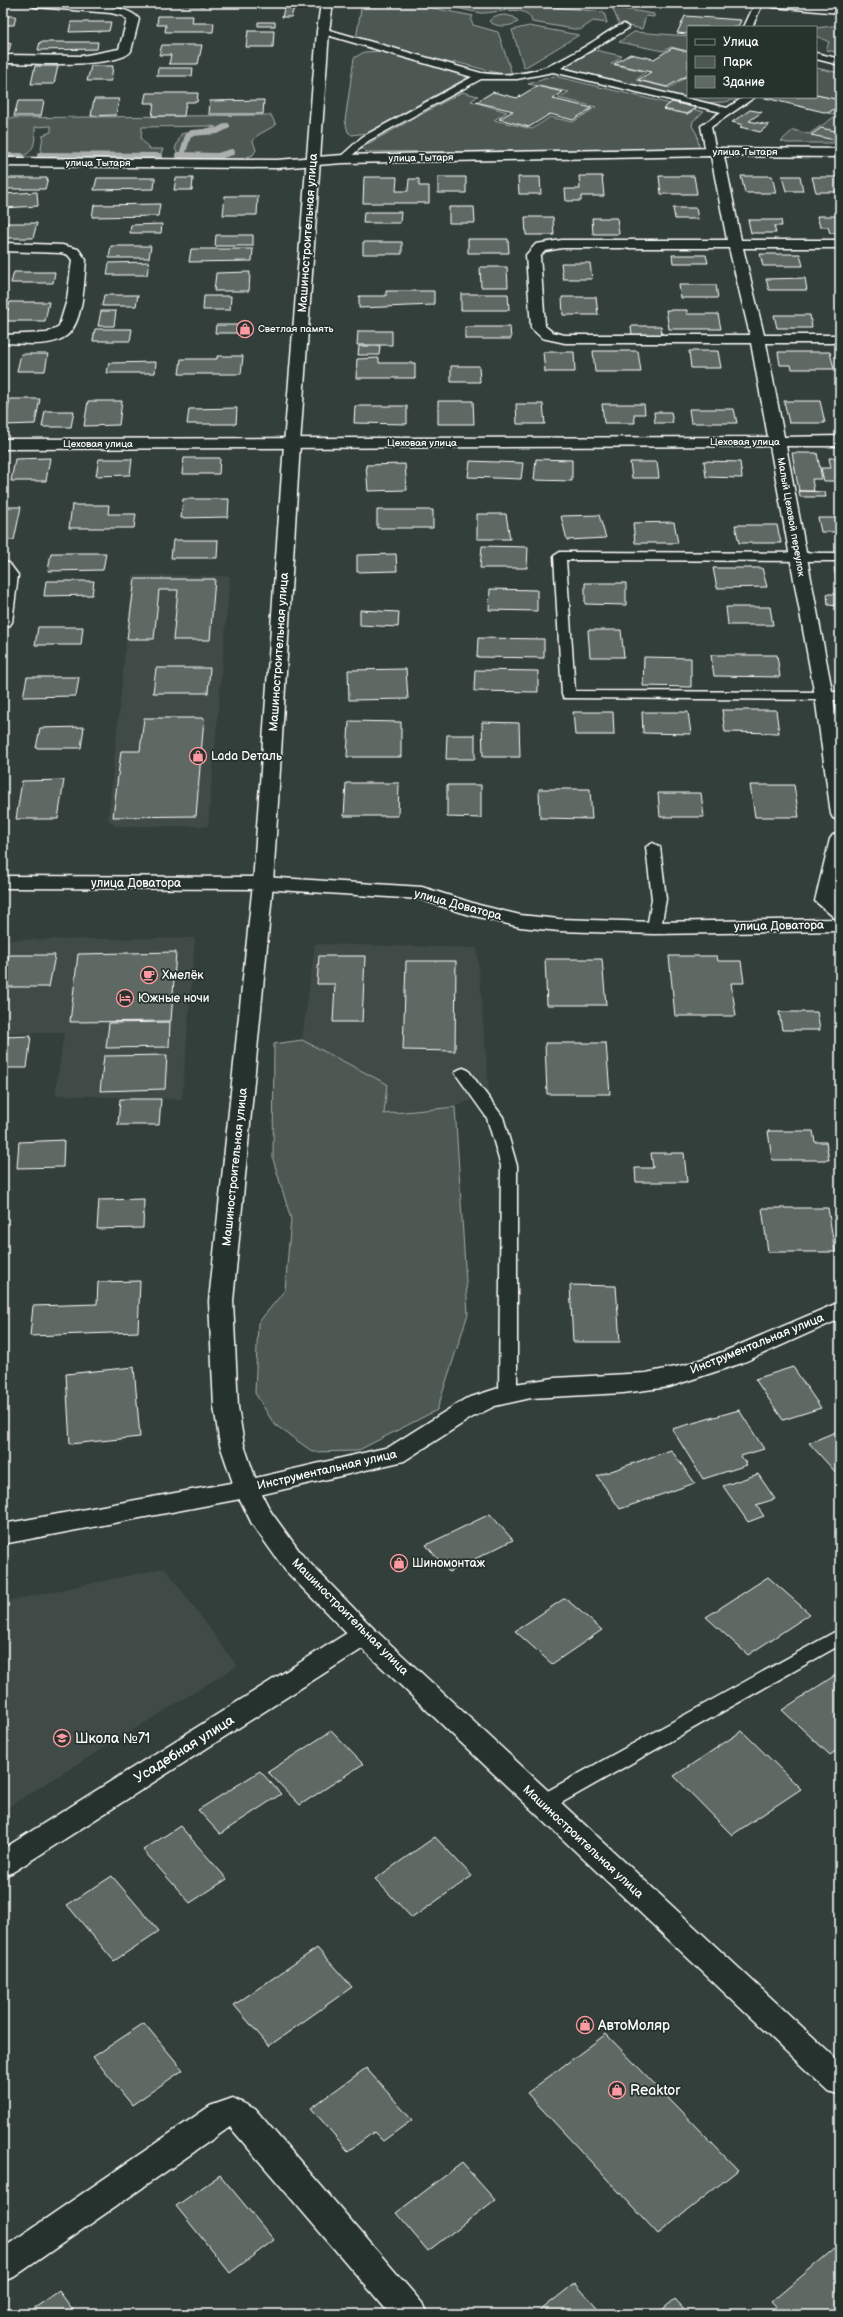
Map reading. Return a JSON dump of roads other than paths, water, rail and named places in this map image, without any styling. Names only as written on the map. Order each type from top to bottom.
[{"type":"street","points":[[3,59],[98,58],[114,56],[125,51],[133,19],[127,13],[112,9],[35,3]]},
{"type":"street","name":"Машиностроительная улица","points":[[327,3],[323,31],[292,444],[263,883],[221,1301],[226,1407],[232,1445],[247,1489],[261,1517],[294,1563],[364,1635],[542,1804],[840,2082]]},
{"type":"street","points":[[773,3],[840,9]]},
{"type":"street","name":"улица Тытаря","points":[[3,162],[277,164],[314,160],[344,159],[714,152],[840,153]]},
{"type":"street","name":"Малый Цеховой переулок","points":[[714,152],[758,339],[824,696],[840,814]]},
{"type":"street","points":[[840,244],[562,244],[541,247],[533,255],[538,328],[547,335],[565,339],[840,339]]},
{"type":"street","points":[[3,246],[62,249],[73,252],[79,260],[70,323],[62,333],[48,338],[3,339]]},
{"type":"street","name":"Цеховая улица","points":[[3,444],[840,441]]},
{"type":"street","points":[[3,567],[10,575],[3,622]]},
{"type":"street","points":[[840,839],[825,901],[840,914]]},
{"type":"street","name":"улица Доватора","points":[[3,882],[263,883],[422,893],[473,910],[520,921],[543,924],[654,928],[840,924]]},
{"type":"street","name":"Инструментальная улица","points":[[3,1534],[247,1489],[395,1455],[415,1446],[453,1418],[486,1400],[526,1390],[576,1385],[627,1384],[669,1378],[718,1362],[840,1310]]},
{"type":"street","name":"Усадебная улица","points":[[3,1864],[364,1635]]},
{"type":"street","points":[[3,2266],[221,2116],[233,2112],[244,2119],[411,2314]]},
{"type":"lane","points":[[748,26],[759,3]]},
{"type":"lane","points":[[323,31],[480,76],[500,79],[523,77],[554,70],[624,27]]},
{"type":"lane","points":[[817,56],[840,62]]},
{"type":"lane","points":[[554,70],[729,111]]},
{"type":"lane","points":[[344,159],[365,139],[480,76]]},
{"type":"lane","points":[[714,152],[706,126],[748,98]]},
{"type":"lane","points":[[840,557],[560,556],[569,695],[840,696]]},
{"type":"lane","points":[[653,847],[659,899],[654,928]]},
{"type":"lane","points":[[463,1073],[495,1117],[509,1166],[508,1395]]},
{"type":"lane","points":[[542,1804],[840,1636]]},
{"type":"waterway","points":[[182,155],[188,136],[192,133],[217,131],[227,126]]},
{"type":"waterway","points":[[178,155],[218,156],[232,152]]},
{"type":"waterway","points":[[40,155],[159,156]]},
{"type":"waterway","points":[[3,156],[21,156]]},
{"type":"place","name":"Светлая память","points":[[245,329]]},
{"type":"place","name":"Lada Dеталь","points":[[198,756]]},
{"type":"place","name":"Хмелёк","points":[[149,975]]},
{"type":"place","name":"Южные ночи","points":[[125,998]]},
{"type":"place","name":"Шиномонтаж","points":[[399,1563]]},
{"type":"place","name":"Школа №71","points":[[62,1738]]},
{"type":"place","name":"АвтоМоляр","points":[[585,2025]]},
{"type":"place","name":"Reaktor","points":[[617,2090]]}]
